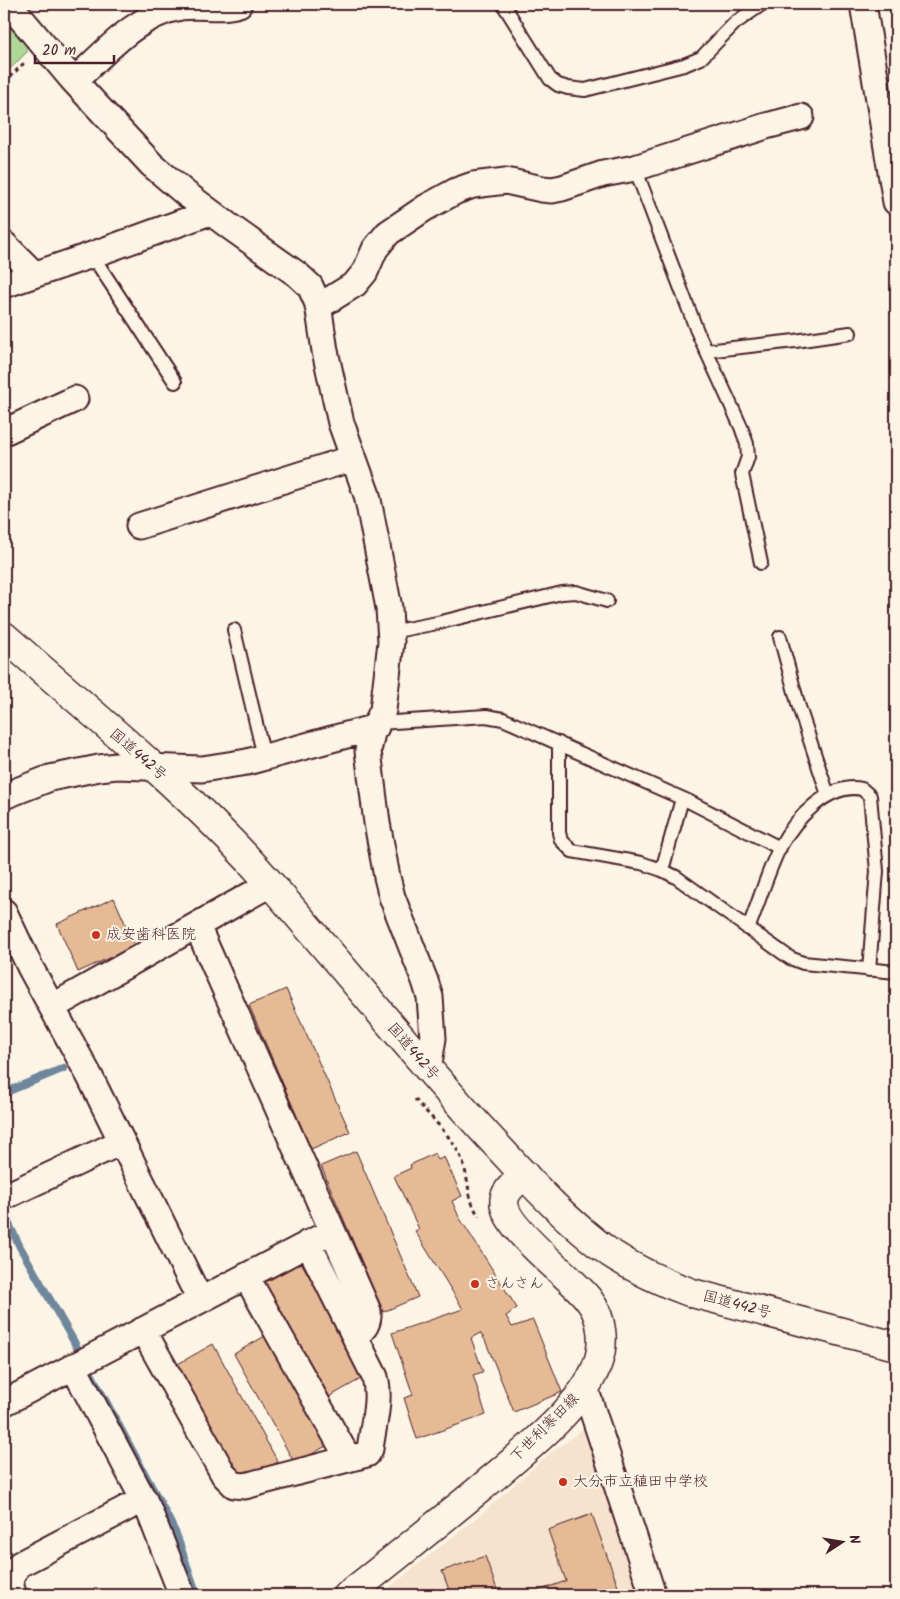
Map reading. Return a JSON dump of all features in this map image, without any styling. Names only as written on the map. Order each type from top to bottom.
[{"type":"main road","name":"国道442号","points":[[4,636],[153,767],[220,831],[270,884],[428,1070],[524,1174],[564,1215],[589,1237],[611,1253],[650,1276],[673,1286],[706,1297],[896,1346]]},
{"type":"main road","name":"下世利寒田線","points":[[348,1595],[518,1457],[567,1411],[585,1388],[598,1364],[602,1346],[601,1330],[596,1311],[586,1295],[522,1234],[506,1213],[505,1196],[524,1174]]},
{"type":"street","points":[[9,4],[74,81],[152,165],[184,193],[298,274],[314,292],[341,423],[367,495],[389,608],[391,632],[384,710],[372,733],[368,751],[377,823],[392,897],[426,981],[430,998],[433,1038],[428,1070]]},
{"type":"street","points":[[74,81],[131,29],[151,16],[184,6],[227,6],[238,4]]},
{"type":"street","points":[[863,4],[889,106],[896,202]]},
{"type":"street","points":[[318,307],[355,284],[365,272],[374,249],[388,233],[425,208],[456,191],[473,185],[506,181],[552,190],[562,188],[603,174],[635,168],[766,126],[801,117]]},
{"type":"street","points":[[4,285],[210,212]]},
{"type":"street","points":[[4,244],[34,274]]},
{"type":"street","points":[[4,432],[75,399]]},
{"type":"street","points":[[139,526],[353,458]]},
{"type":"street","points":[[4,796],[50,778],[117,766],[180,770],[202,769],[247,762],[377,725]]},
{"type":"street","points":[[52,1007],[270,884]]},
{"type":"street","points":[[4,912],[30,967],[78,1053],[200,1300]]},
{"type":"street","points":[[197,926],[368,1311],[369,1319],[367,1324],[356,1336]]},
{"type":"street","points":[[4,1197],[121,1142]]},
{"type":"street","points":[[4,1403],[333,1231]]},
{"type":"street","points":[[143,1330],[224,1475],[234,1485],[245,1486],[369,1452],[378,1398],[375,1376],[308,1244]]},
{"type":"street","points":[[246,1276],[348,1458]]},
{"type":"street","points":[[73,1366],[144,1499],[182,1595]]},
{"type":"street","points":[[585,1388],[653,1595]]},
{"type":"street","points":[[14,1595],[10,1584],[11,1575],[20,1564],[144,1499]]},
{"type":"lane","points":[[503,4],[550,78],[558,85],[585,90],[684,66],[701,58],[735,23],[762,4]]},
{"type":"lane","points":[[635,168],[697,330],[747,444],[748,458],[742,474],[761,563]]},
{"type":"lane","points":[[92,255],[175,382]]},
{"type":"lane","points":[[706,351],[795,341],[850,332]]},
{"type":"lane","points":[[391,632],[562,593],[576,592],[607,601]]},
{"type":"lane","points":[[234,630],[264,757]]},
{"type":"lane","points":[[780,638],[799,707],[828,795]]},
{"type":"lane","points":[[377,725],[486,716],[516,723],[682,799],[780,848]]},
{"type":"lane","points":[[559,743],[559,833],[561,840],[572,851],[641,863],[662,870],[676,877],[790,958],[803,963],[896,972]]},
{"type":"lane","points":[[748,929],[780,848],[796,824],[828,795],[844,788],[862,789],[870,796],[877,872],[870,970]]},
{"type":"lane","points":[[662,870],[682,799]]},
{"type":"path","points":[[411,1094],[455,1146],[462,1162],[472,1205],[481,1218]]},
{"type":"shaded area","name":"大分市立稙田中学校","points":[[590,1424],[645,1595],[380,1595],[486,1510],[549,1454]]},
{"type":"green space","points":[[4,12],[27,43],[27,52],[4,75]]},
{"type":"building","name":"成安歯科医院","points":[[114,898],[135,946],[78,972],[57,924]]},
{"type":"building","points":[[286,989],[350,1132],[311,1149],[249,1005]]},
{"type":"building","points":[[356,1151],[418,1297],[383,1312],[321,1166]]},
{"type":"building","name":"さんさん","points":[[435,1153],[438,1160],[444,1157],[462,1196],[452,1201],[459,1217],[517,1308],[506,1316],[512,1327],[533,1320],[562,1392],[514,1412],[485,1340],[480,1333],[471,1338],[483,1372],[473,1375],[486,1415],[417,1439],[404,1398],[413,1395],[392,1333],[463,1309],[415,1231],[419,1229],[394,1176],[411,1168],[410,1165]]},
{"type":"building","points":[[301,1262],[366,1376],[329,1397],[264,1283]]},
{"type":"building","points":[[270,1333],[331,1443],[295,1464],[234,1354]]},
{"type":"building","points":[[213,1344],[278,1462],[240,1482],[176,1365]]},
{"type":"building","points":[[592,1514],[621,1595],[526,1595],[566,1581],[548,1530]]},
{"type":"building","points":[[485,1556],[499,1595],[451,1595],[442,1571]]},
{"type":"waterway","points":[[4,1093],[64,1068]]},
{"type":"waterway","points":[[4,1214],[20,1247],[73,1340],[164,1510],[176,1534],[197,1595]]},
{"type":"place","name":"成安歯科医院","points":[[96,935]]},
{"type":"place","name":"さんさん","points":[[475,1284]]},
{"type":"place","name":"大分市立稙田中学校","points":[[563,1482]]}]
